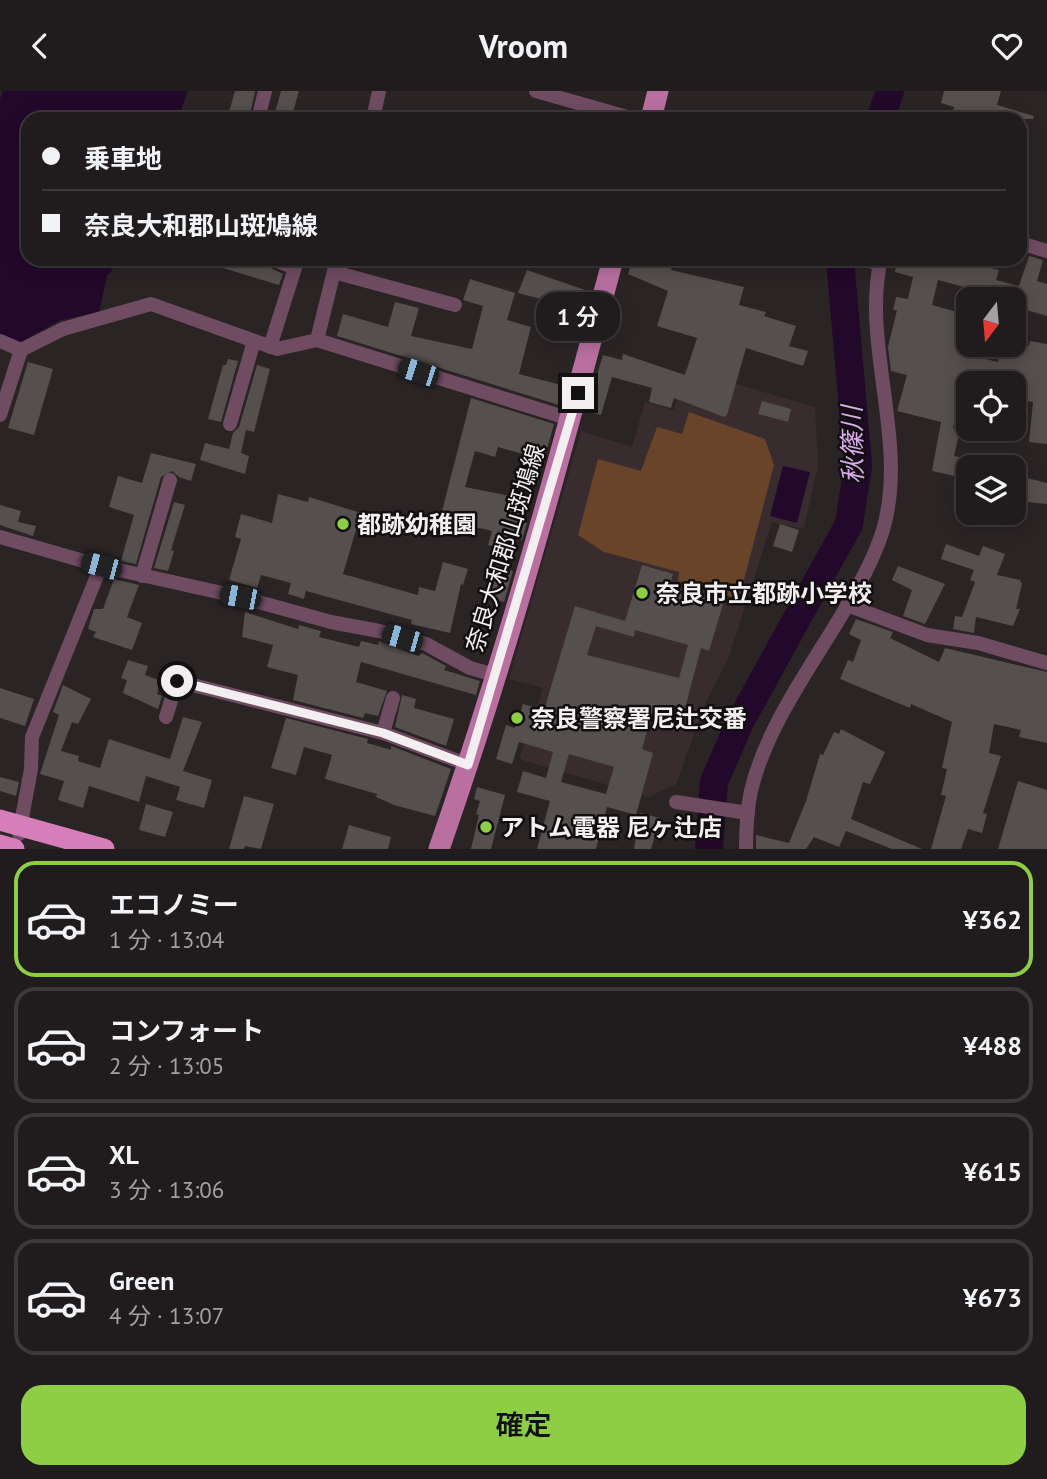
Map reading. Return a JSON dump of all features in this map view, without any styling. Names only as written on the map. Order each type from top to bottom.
[{"type":"highway","points":[[0,820],[104,849]]},
{"type":"highway","points":[[0,845],[13,849]]},
{"type":"main road","points":[[652,112],[658,91]]},
{"type":"main road","name":"奈良大和郡山斑鳩線","points":[[439,849],[495,675],[570,419],[611,266]]},
{"type":"street","points":[[260,112],[265,91]]},
{"type":"street","points":[[374,112],[379,91]]},
{"type":"street","points":[[536,91],[610,112]]},
{"type":"street","points":[[1027,245],[1047,251]]},
{"type":"street","points":[[270,347],[295,268],[290,266]]},
{"type":"street","points":[[317,340],[335,266],[455,305]]},
{"type":"street","points":[[746,849],[747,813],[758,767],[777,726],[867,571],[883,530],[889,499],[891,456],[877,300],[880,266]]},
{"type":"street","points":[[0,415],[21,350],[63,329],[152,305],[277,349],[317,340],[570,419]]},
{"type":"street","points":[[0,341],[21,350]]},
{"type":"street","points":[[230,424],[254,341]]},
{"type":"street","points":[[142,576],[170,480]]},
{"type":"street","points":[[0,537],[101,566],[240,597],[426,644],[470,668],[495,675]]},
{"type":"street","points":[[13,849],[22,826],[32,737],[101,566]]},
{"type":"street","points":[[847,605],[927,635],[978,643],[1047,663]]},
{"type":"street","points":[[166,717],[177,681],[383,733],[468,765]]},
{"type":"street","points":[[383,733],[393,698]]},
{"type":"street","points":[[679,803],[747,813]]},
{"type":"shaded area","points":[[3,91],[188,91],[180,112],[21,112],[21,266],[115,266],[107,276],[99,312],[61,320],[19,343],[0,334],[0,99]]},
{"type":"shaded area","name":"奈良市立都跡小学校","points":[[685,369],[815,407],[818,466],[804,529],[772,522],[729,657],[706,702],[676,784],[649,797],[522,760],[520,757],[543,688],[509,679],[581,431],[632,447],[645,402],[674,410]]},
{"type":"shaded area","points":[[689,412],[765,439],[774,465],[739,599],[678,581],[679,572],[604,552],[578,535],[598,459],[641,471],[657,427],[682,434]]},
{"type":"shaded area","points":[[783,466],[810,472],[797,523],[770,516]]},
{"type":"building","points":[[235,91],[255,91],[250,112],[229,112]]},
{"type":"building","points":[[281,91],[299,91],[293,112],[275,112]]},
{"type":"building","points":[[944,91],[1001,91],[997,105],[1021,112],[957,112],[953,111],[954,107],[941,103]]},
{"type":"building","points":[[1029,256],[1043,260],[1037,281],[1047,284],[1047,316],[1026,310],[1026,287],[964,287],[938,280],[932,305],[956,312],[956,357],[977,357],[998,362],[999,357],[1026,357],[1026,346],[1029,346],[1030,341],[1047,344],[1047,444],[1029,442],[1033,402],[1026,401],[1026,371],[956,371],[956,415],[953,428],[956,429],[957,441],[954,456],[956,476],[932,471],[941,422],[897,411],[907,375],[891,371],[888,347],[897,310],[893,310],[896,297],[908,299],[913,277],[895,272],[896,266],[984,266],[999,270],[996,280],[1019,286]]},
{"type":"building","points":[[216,266],[266,266],[283,274],[279,285]]},
{"type":"building","points":[[631,266],[672,266],[671,270],[744,287],[739,305],[766,312],[764,316],[796,326],[789,346],[808,351],[803,366],[746,348],[727,415],[724,417],[674,398],[671,408],[649,402],[652,388],[612,377],[601,415],[586,411],[603,355],[622,360],[623,354],[685,375],[697,338],[657,326],[668,291],[628,274]]},
{"type":"building","points":[[527,270],[588,291],[576,333],[535,322],[541,299],[518,293]]},
{"type":"building","points":[[470,279],[515,293],[507,320],[531,327],[519,374],[565,386],[559,405],[337,336],[343,314],[388,327],[395,302],[419,308],[411,336],[472,349],[483,306],[463,300]]},
{"type":"building","points":[[228,359],[238,361],[221,422],[208,419],[223,365],[226,365]]},
{"type":"building","points":[[28,362],[53,369],[34,435],[8,428]]},
{"type":"building","points":[[257,365],[270,369],[254,432],[246,430],[241,453],[249,456],[245,474],[200,460],[205,443],[229,449],[233,433],[239,427]]},
{"type":"building","points":[[471,398],[554,424],[544,460],[498,447],[495,457],[475,451],[465,487],[525,499],[519,521],[527,523],[522,540],[514,538],[506,569],[513,571],[504,602],[490,598],[494,581],[486,579],[495,547],[488,545],[492,531],[440,519]]},
{"type":"building","points":[[762,401],[791,409],[788,422],[758,414]]},
{"type":"building","points":[[151,453],[196,464],[191,481],[172,471],[161,477],[136,564],[121,561],[134,515],[109,507],[118,476],[142,483]]},
{"type":"building","points":[[1026,478],[1047,483],[1047,504],[1026,502]]},
{"type":"building","points":[[278,494],[308,502],[309,497],[361,513],[343,574],[418,595],[419,587],[435,591],[443,562],[468,569],[463,585],[461,584],[450,633],[411,624],[412,620],[306,591],[304,599],[288,594],[291,583],[261,575],[257,588],[229,580],[241,539],[235,537],[241,514],[272,523]]},
{"type":"building","points":[[174,502],[185,505],[171,550],[174,551],[168,571],[154,568]]},
{"type":"building","points":[[0,505],[21,511],[18,522],[36,526],[33,536],[0,525]]},
{"type":"building","points":[[780,524],[799,530],[792,552],[773,546]]},
{"type":"building","points":[[946,544],[979,556],[983,546],[1005,554],[997,575],[1020,580],[1022,584],[1016,609],[1020,609],[1013,626],[976,617],[974,633],[953,629],[955,616],[962,617],[975,582],[970,580],[974,570],[941,559]]},
{"type":"building","points":[[642,565],[673,574],[670,585],[724,601],[709,651],[701,648],[685,708],[672,705],[668,717],[652,713],[642,749],[653,753],[636,815],[607,807],[596,849],[537,849],[550,801],[517,792],[523,771],[546,778],[553,752],[519,742],[512,764],[496,759],[506,725],[515,728],[523,704],[544,710],[575,606],[625,621]],"holes":[[[596,626],[634,637],[635,630],[688,645],[679,678],[587,655]],[[569,754],[614,767],[606,794],[561,782]]]},
{"type":"building","points":[[898,566],[945,584],[925,624],[903,616],[912,590],[892,580]]},
{"type":"building","points":[[114,579],[139,585],[127,617],[142,623],[132,650],[93,637],[96,632],[88,629],[94,609],[103,609]]},
{"type":"building","points":[[245,612],[298,629],[299,625],[321,631],[319,637],[359,647],[361,641],[378,645],[379,641],[418,656],[422,653],[446,666],[444,670],[480,681],[476,695],[361,662],[356,682],[387,691],[378,716],[365,713],[363,718],[293,700],[298,675],[267,667],[273,645],[242,637]]},
{"type":"building","points":[[856,619],[893,632],[890,638],[939,662],[945,648],[1047,672],[1047,743],[1019,737],[1021,730],[994,724],[989,753],[1001,756],[983,813],[987,814],[982,833],[968,829],[961,849],[931,849],[946,796],[941,795],[947,769],[942,768],[952,722],[911,704],[910,708],[840,679],[848,660],[853,662],[861,640],[849,634]]},
{"type":"building","points":[[128,660],[148,666],[145,675],[161,681],[157,694],[162,696],[158,709],[123,693],[127,680],[121,678]]},
{"type":"building","points":[[63,685],[91,699],[78,724],[72,722],[61,751],[79,756],[78,761],[100,768],[109,739],[170,759],[183,717],[202,722],[183,771],[212,780],[204,808],[176,800],[180,787],[146,776],[139,802],[89,786],[83,808],[58,800],[64,781],[40,774],[59,715],[53,712]]},
{"type":"building","points":[[0,688],[34,699],[25,726],[0,718]]},
{"type":"building","points":[[402,695],[416,699],[414,708],[454,719],[446,746],[395,727]]},
{"type":"building","points":[[286,718],[368,739],[367,743],[391,750],[391,746],[451,769],[435,816],[394,805],[376,797],[377,794],[325,779],[332,755],[304,747],[296,775],[271,768]]},
{"type":"building","points":[[841,729],[885,752],[870,784],[863,782],[851,819],[922,849],[892,849],[846,831],[839,847],[814,837],[806,849],[756,849],[756,835],[789,843],[806,801],[820,754],[823,755],[834,732],[839,734]]},
{"type":"building","points":[[0,777],[19,782],[16,796],[0,791]]},
{"type":"building","points":[[1018,781],[1047,790],[1047,849],[998,849]]},
{"type":"building","points":[[477,787],[505,795],[491,849],[471,849],[479,815],[476,814],[480,801],[474,799]]},
{"type":"building","points":[[244,796],[274,804],[261,849],[245,846],[244,849],[229,849]]},
{"type":"building","points":[[146,804],[173,812],[165,837],[139,830]]},
{"type":"building","points":[[640,813],[660,818],[651,849],[634,849]]},
{"type":"building","points":[[349,825],[391,837],[388,849],[342,849]]},
{"type":"waterway","name":"秋篠川","points":[[882,112],[890,91]]},
{"type":"waterway","name":"秋篠川","points":[[709,849],[714,782],[740,722],[849,524],[858,466],[841,266]]},
{"type":"place","name":"都跡幼稚園","points":[[343,524]]},
{"type":"place","name":"奈良市立都跡小学校","points":[[642,593]]},
{"type":"place","name":"奈良警察署尼辻交番","points":[[517,718]]},
{"type":"place","name":"アトム電器 尼ヶ辻店","points":[[486,827]]},
{"type":"route","points":[[177,681],[383,733],[468,765],[532,557],[578,393]]}]
